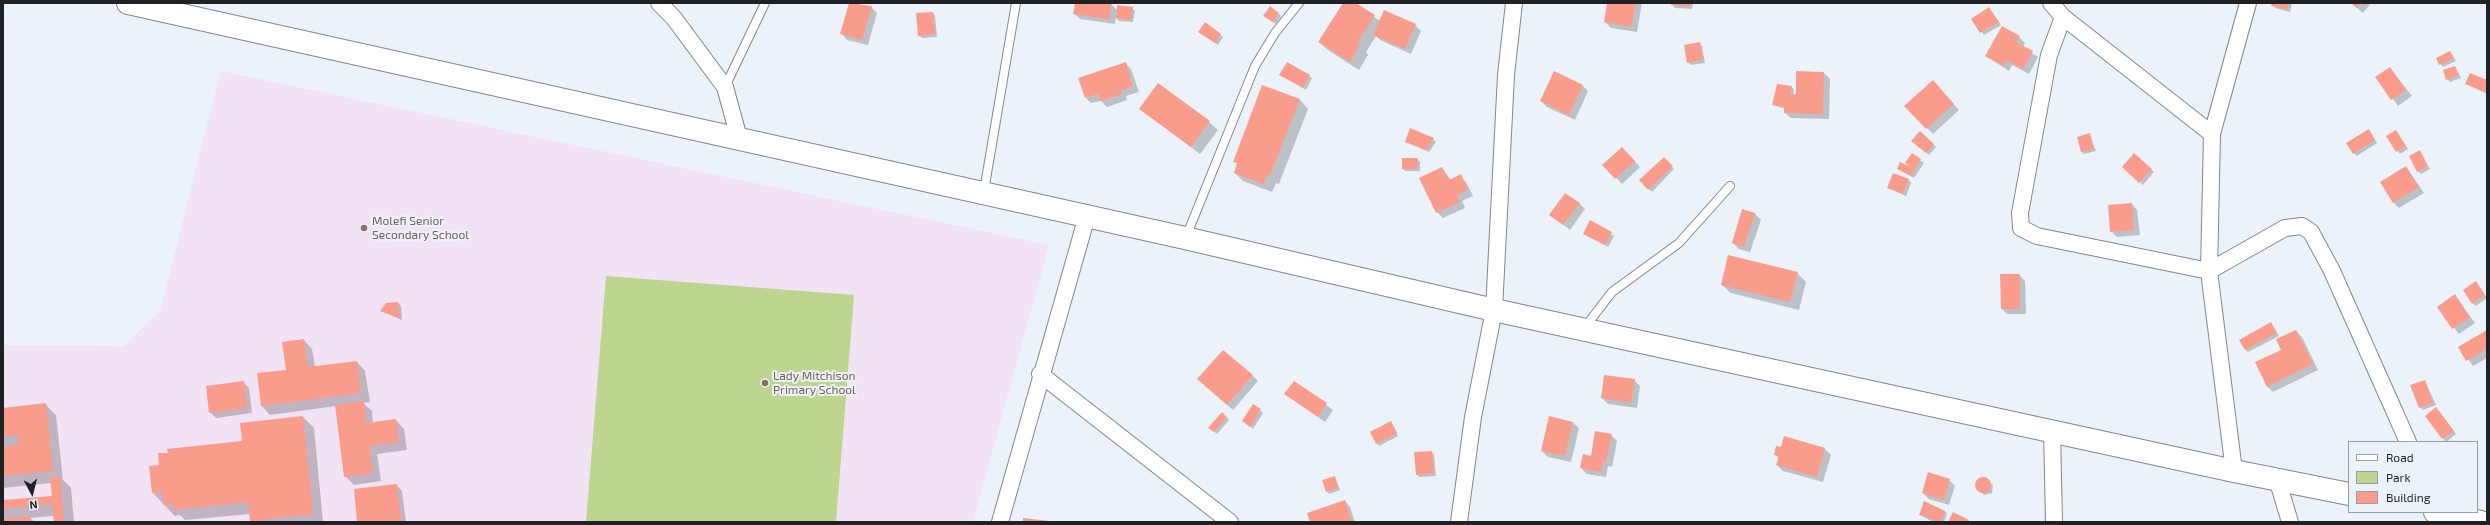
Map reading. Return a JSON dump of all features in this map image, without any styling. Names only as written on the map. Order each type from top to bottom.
[{"type":"main road","points":[[128,3],[157,6],[983,194],[1186,238],[1494,310],[1584,328],[2234,471],[2348,494]]},
{"type":"main road","points":[[2442,513],[2469,517]]},
{"type":"street","points":[[659,3],[672,17],[725,87],[739,138]]},
{"type":"street","points":[[1459,522],[1472,417],[1494,310],[1506,76],[1514,3]]},
{"type":"street","points":[[2051,3],[2063,17],[2212,134]]},
{"type":"street","points":[[2234,471],[2209,271],[2212,134],[2248,3]]},
{"type":"street","points":[[2063,17],[2049,55],[2020,214],[2021,228],[2037,236],[2209,271],[2285,228],[2302,226],[2311,232],[2332,271],[2408,441]]},
{"type":"street","points":[[1000,522],[1040,374],[1086,216]]},
{"type":"street","points":[[1040,374],[1230,522]]},
{"type":"street","points":[[2052,430],[2054,522]]},
{"type":"street","points":[[2277,479],[2290,522]]},
{"type":"lane","points":[[725,87],[765,3]]},
{"type":"lane","points":[[983,194],[1016,3]]},
{"type":"lane","points":[[1186,238],[1255,66],[1275,33],[1299,3]]},
{"type":"lane","points":[[1584,328],[1612,292],[1679,243],[1730,186]]},
{"type":"shaded area","points":[[221,71],[1049,245],[973,522],[3,522],[3,345],[124,346],[160,311]]},
{"type":"green space","points":[[606,276],[854,295],[836,522],[586,522]]},
{"type":"building","points":[[849,3],[872,6],[862,40],[840,34]]},
{"type":"building","points":[[1075,3],[1111,3],[1109,19],[1073,14]]},
{"type":"building","points":[[1343,3],[1356,3],[1375,15],[1357,43],[1360,45],[1350,62],[1318,42]]},
{"type":"building","points":[[1607,3],[1636,3],[1631,27],[1604,22]]},
{"type":"building","points":[[1671,3],[1690,3],[1690,7],[1671,5]]},
{"type":"building","points":[[2272,3],[2289,3],[2287,9],[2271,6]]},
{"type":"building","points":[[2351,3],[2361,3],[2357,8]]},
{"type":"building","points":[[1117,5],[1133,7],[1131,20],[1116,18]]},
{"type":"building","points":[[1270,6],[1279,13],[1273,22],[1263,16]]},
{"type":"building","points":[[1989,7],[1999,22],[1980,33],[1971,19]]},
{"type":"building","points":[[1384,10],[1416,24],[1405,49],[1373,35]]},
{"type":"building","points":[[933,12],[935,34],[918,36],[916,13]]},
{"type":"building","points":[[1205,22],[1221,34],[1215,43],[1198,32]]},
{"type":"building","points":[[2002,26],[2020,36],[2016,42],[2033,51],[2023,69],[2006,60],[2003,66],[1985,56]]},
{"type":"building","points":[[1700,42],[1703,60],[1687,63],[1684,45]]},
{"type":"building","points":[[2450,51],[2454,58],[2439,65],[2436,58]]},
{"type":"building","points":[[1126,62],[1133,86],[1121,91],[1122,94],[1100,101],[1098,94],[1085,98],[1078,78]]},
{"type":"building","points":[[1287,62],[1310,75],[1303,88],[1279,75]]},
{"type":"building","points":[[2455,66],[2459,75],[2446,80],[2443,70]]},
{"type":"building","points":[[2390,67],[2406,90],[2391,100],[2375,77]]},
{"type":"building","points":[[1554,71],[1583,85],[1569,115],[1540,101]]},
{"type":"building","points":[[1796,71],[1824,72],[1823,114],[1784,113],[1784,107],[1772,105],[1777,84],[1792,86],[1790,94],[1796,94]]},
{"type":"building","points":[[2470,73],[2487,80],[2485,92],[2465,84]]},
{"type":"building","points":[[1933,80],[1954,104],[1926,129],[1904,106]]},
{"type":"building","points":[[1158,83],[1210,121],[1191,147],[1139,109]]},
{"type":"building","points":[[1262,85],[1300,99],[1270,176],[1267,175],[1263,184],[1234,173],[1237,163],[1233,162]]},
{"type":"building","points":[[1410,128],[1434,138],[1426,150],[1405,142]]},
{"type":"building","points":[[2369,129],[2375,140],[2353,154],[2346,143]]},
{"type":"building","points":[[2396,130],[2406,146],[2396,152],[2386,136]]},
{"type":"building","points":[[1920,131],[1934,144],[1926,153],[1911,141]]},
{"type":"building","points":[[2090,133],[2094,149],[2081,152],[2077,137]]},
{"type":"building","points":[[1622,147],[1635,161],[1615,179],[1602,165]]},
{"type":"building","points":[[2420,150],[2428,166],[2417,172],[2409,156]]},
{"type":"building","points":[[1912,153],[1921,159],[1915,169],[1905,163]]},
{"type":"building","points":[[2134,153],[2152,169],[2139,183],[2122,167]]},
{"type":"building","points":[[1664,157],[1673,166],[1648,190],[1639,180]]},
{"type":"building","points":[[1402,158],[1418,158],[1417,169],[1402,169]]},
{"type":"building","points":[[1900,162],[1915,169],[1911,176],[1897,169]]},
{"type":"building","points":[[2406,166],[2419,187],[2393,203],[2380,182]]},
{"type":"building","points":[[1442,167],[1449,180],[1461,174],[1468,190],[1457,195],[1460,202],[1436,213],[1419,178]]},
{"type":"building","points":[[1893,173],[1909,179],[1903,194],[1887,188]]},
{"type":"building","points":[[1565,193],[1580,203],[1563,225],[1549,215]]},
{"type":"building","points":[[2132,203],[2134,230],[2110,232],[2108,205]]},
{"type":"building","points":[[1742,209],[1755,213],[1744,247],[1732,243]]},
{"type":"building","points":[[1590,220],[1612,232],[1605,245],[1583,234]]},
{"type":"building","points":[[1728,255],[1798,272],[1790,302],[1721,285]]},
{"type":"building","points":[[2000,274],[2020,274],[2020,309],[2001,309]]},
{"type":"building","points":[[2476,281],[2485,295],[2472,304],[2463,290]]},
{"type":"building","points":[[2455,294],[2470,317],[2452,329],[2437,307]]},
{"type":"building","points":[[398,302],[400,318],[380,311],[386,303]]},
{"type":"building","points":[[2271,322],[2277,333],[2245,350],[2239,340]]},
{"type":"building","points":[[2296,330],[2313,364],[2267,387],[2255,362],[2281,350],[2276,339]]},
{"type":"building","points":[[2487,330],[2487,349],[2466,361],[2458,347]]},
{"type":"building","points":[[304,339],[308,367],[357,361],[361,393],[261,406],[257,373],[286,370],[282,342]]},
{"type":"building","points":[[1223,350],[1253,375],[1227,405],[1197,379]]},
{"type":"building","points":[[1604,375],[1635,379],[1631,403],[1601,398]]},
{"type":"building","points":[[2425,380],[2433,403],[2419,408],[2410,385]]},
{"type":"building","points":[[244,381],[247,408],[209,413],[206,386]]},
{"type":"building","points":[[1294,381],[1327,403],[1318,417],[1284,394]]},
{"type":"building","points":[[364,401],[366,423],[396,419],[399,442],[369,446],[373,473],[344,477],[335,405]]},
{"type":"building","points":[[46,403],[53,471],[3,476],[3,446],[19,445],[17,435],[3,437],[3,408]]},
{"type":"building","points":[[1253,404],[1261,409],[1250,427],[1242,421]]},
{"type":"building","points":[[2436,407],[2454,431],[2442,439],[2425,416]]},
{"type":"building","points":[[1222,412],[1227,417],[1214,432],[1208,428]]},
{"type":"building","points":[[303,416],[313,514],[250,521],[248,502],[173,510],[173,504],[163,505],[162,493],[152,493],[149,466],[159,465],[158,453],[168,453],[167,449],[242,441],[240,423]]},
{"type":"building","points":[[1549,416],[1573,422],[1565,456],[1541,451]]},
{"type":"building","points":[[1391,421],[1397,433],[1376,444],[1370,432]]},
{"type":"building","points":[[1595,431],[1612,434],[1606,462],[1603,461],[1601,472],[1580,468],[1583,454],[1591,456]]},
{"type":"building","points":[[1784,436],[1825,448],[1817,477],[1776,465],[1779,456],[1774,455],[1776,446],[1781,447]]},
{"type":"building","points":[[1432,451],[1434,473],[1416,475],[1414,452]]},
{"type":"building","points":[[1928,472],[1950,479],[1944,500],[1922,493]]},
{"type":"building","points":[[60,476],[64,522],[54,522],[52,504],[3,509],[3,500],[52,496],[50,477]]},
{"type":"building","points":[[1335,476],[1338,488],[1326,492],[1322,480]]},
{"type":"building","points":[[1983,477],[1989,479],[1991,485],[1989,491],[1983,493],[1977,491],[1975,485],[1977,479]]},
{"type":"building","points":[[397,484],[401,522],[357,522],[354,489]]},
{"type":"building","points":[[1345,500],[1352,522],[1310,522],[1307,513]]},
{"type":"building","points":[[1924,501],[1945,511],[1940,522],[1919,515]]},
{"type":"building","points":[[1953,512],[1969,520],[1968,522],[1948,522]]},
{"type":"building","points":[[30,516],[30,522],[3,522],[3,519]]},
{"type":"building","points":[[1023,518],[1050,521],[1050,522],[1023,522]]},
{"type":"place","name":"Molefi Senior Secondary School","points":[[364,228]]},
{"type":"place","name":"Lady Mitchison Primary School","points":[[765,383]]}]
